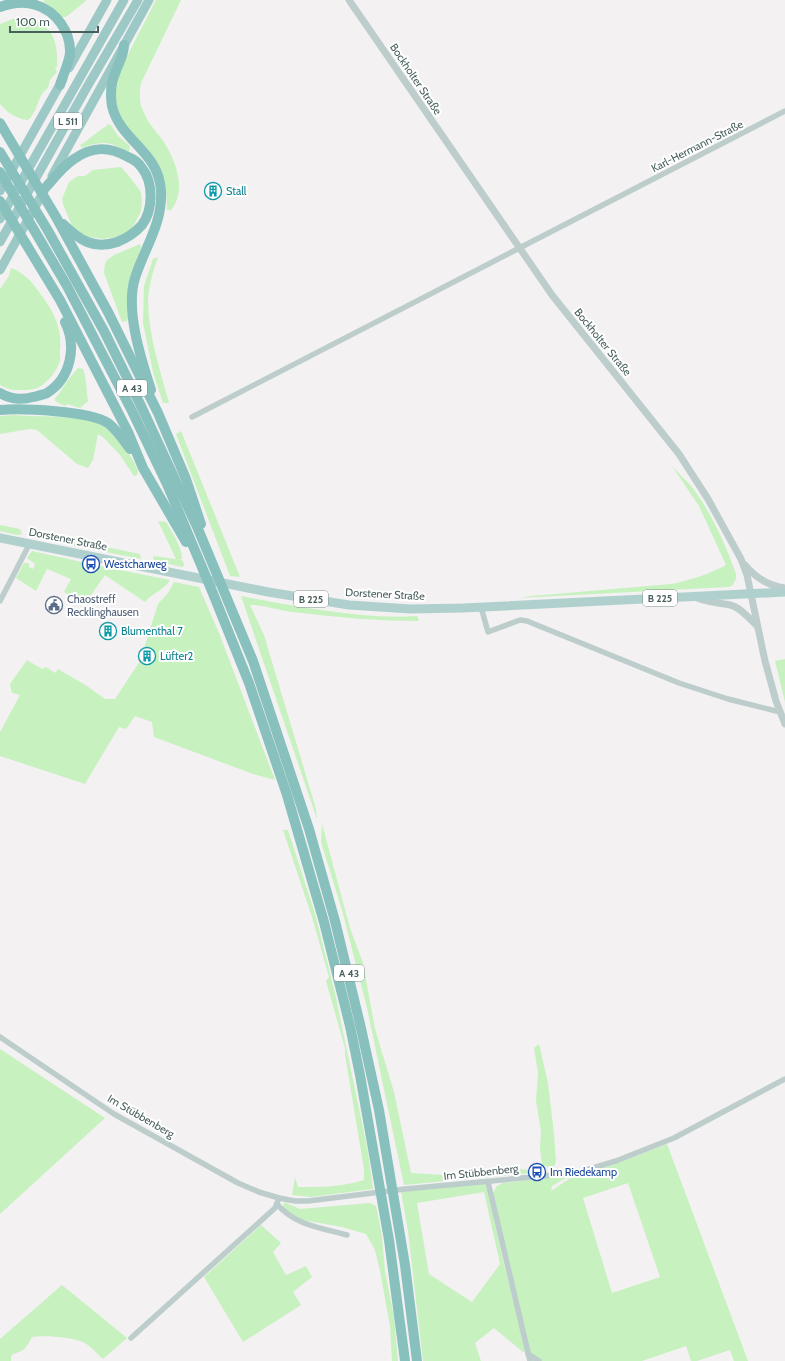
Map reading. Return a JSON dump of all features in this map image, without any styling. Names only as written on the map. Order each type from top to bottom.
[{"type":"highway","points":[[0,191],[107,0]]},
{"type":"highway","name":"L 511","points":[[0,219],[124,0]]},
{"type":"highway","name":"L 511","points":[[0,242],[87,87],[138,0]]},
{"type":"highway","points":[[0,270],[149,0]]},
{"type":"highway","points":[[0,6],[13,3],[37,5],[48,11],[63,26],[69,40],[70,54],[60,85]]},
{"type":"highway","points":[[124,45],[124,53],[115,71],[111,87],[112,106],[118,123],[152,161],[159,178],[161,189],[161,201],[156,225],[132,292],[134,326],[140,356],[158,413]]},
{"type":"highway","points":[[1,125],[48,203],[105,307],[158,413],[186,479],[197,510],[213,565]]},
{"type":"highway","points":[[46,187],[74,159],[93,150],[103,148],[112,149],[135,161],[142,167],[149,181],[151,190],[150,205],[143,224],[126,239],[114,243],[98,245],[86,242],[75,235],[56,218]]},
{"type":"highway","name":"A 43","points":[[0,152],[40,217],[104,331],[127,377],[173,473],[253,661],[293,778],[322,873],[348,970],[379,1110],[405,1265],[416,1361]]},
{"type":"highway","name":"A 43","points":[[0,172],[67,286],[132,411],[167,484],[254,698],[287,795],[309,869],[350,1026],[381,1187],[392,1254],[405,1361]]},
{"type":"highway","points":[[0,201],[47,278],[128,432],[143,468],[175,524],[201,565]]},
{"type":"highway","points":[[0,393],[7,398],[27,399],[46,393],[58,384],[70,363],[72,348],[69,330],[33,255]]},
{"type":"highway","points":[[0,410],[76,413],[90,415],[107,422],[120,434],[137,463],[143,468]]},
{"type":"main road","name":"Dorstener Straße","points":[[0,538],[268,592],[349,605],[412,609],[582,603],[750,594]]},
{"type":"main road","name":"B 225","points":[[750,594],[785,592]]},
{"type":"street","name":"Bockholter Straße","points":[[349,0],[552,295],[679,454],[708,499],[741,559],[747,576],[765,661],[785,724]]},
{"type":"street","name":"Karl-Hermann-Straße","points":[[192,418],[785,111]]},
{"type":"street","points":[[0,601],[30,544]]},
{"type":"street","points":[[741,559],[752,573],[763,582],[785,588]]},
{"type":"street","points":[[692,596],[702,601],[731,605],[746,615],[757,626]]},
{"type":"street","points":[[481,607],[488,632],[520,620],[527,621],[679,683],[728,699],[780,712]]},
{"type":"street","name":"Im Stübbenberg","points":[[0,1036],[114,1114],[238,1183],[278,1201],[308,1201],[405,1189],[576,1173],[616,1161],[674,1138],[785,1079]]},
{"type":"street","points":[[488,1182],[530,1361]]},
{"type":"street","points":[[131,1338],[275,1208],[278,1201]]},
{"type":"street","name":"Im Stübbenberg","points":[[278,1201],[289,1216],[306,1225],[347,1235]]},
{"type":"street","points":[[528,1354],[539,1361]]},
{"type":"green space","points":[[87,0],[66,17],[61,17],[43,1]]},
{"type":"green space","points":[[156,0],[181,0],[141,83],[140,90],[141,106],[146,117],[171,155],[178,174],[179,193],[171,210],[167,210],[166,189],[154,158],[146,147],[133,136],[120,118],[115,95],[120,70]]},
{"type":"green space","points":[[13,19],[31,19],[46,27],[54,40],[57,57],[57,67],[55,68],[57,72],[50,80],[48,88],[44,91],[34,113],[28,120],[12,115],[0,104],[0,24]]},
{"type":"green space","points":[[107,124],[111,125],[118,136],[130,146],[129,152],[106,143],[94,144],[82,148],[80,145],[107,126]]},
{"type":"green space","points":[[121,167],[141,192],[141,211],[134,225],[129,231],[115,237],[103,239],[82,236],[72,226],[63,204],[62,199],[69,182],[78,176],[85,176],[93,170]]},
{"type":"green space","points":[[140,244],[141,247],[129,291],[128,318],[127,321],[122,322],[104,273],[105,264],[107,260],[114,255]]},
{"type":"green space","points":[[158,257],[149,291],[148,303],[150,328],[169,403],[163,403],[153,372],[143,323],[144,286],[153,259]]},
{"type":"green space","points":[[11,268],[30,281],[44,298],[56,319],[60,334],[59,365],[47,381],[40,387],[34,389],[13,390],[0,385],[0,289],[9,276]]},
{"type":"green space","points":[[78,368],[83,369],[88,401],[80,408],[67,404],[65,406],[55,401],[55,398]]},
{"type":"green space","points":[[15,415],[76,418],[99,424],[113,434],[128,453],[138,471],[137,475],[134,476],[120,455],[104,438],[98,434],[93,460],[88,468],[77,464],[37,430],[30,429],[0,434],[0,416]]},
{"type":"green space","points":[[181,431],[240,577],[230,576],[176,434]]},
{"type":"green space","points":[[672,466],[698,495],[717,528],[736,574],[736,579],[732,586],[518,598],[671,584],[686,581],[726,565],[699,506]]},
{"type":"green space","points":[[158,521],[166,522],[174,535],[182,554],[182,559],[178,559],[182,560],[184,564],[183,567],[154,561],[153,556],[176,559]]},
{"type":"green space","points":[[0,525],[20,529],[22,534],[17,535],[0,531]]},
{"type":"green space","points":[[48,535],[140,554],[141,559],[45,540]]},
{"type":"green space","points":[[32,551],[170,580],[166,586],[145,602],[105,575],[84,605],[64,592],[71,579],[47,569],[36,591],[16,578],[24,563],[29,563],[29,567],[33,569],[35,564],[27,558]]},
{"type":"green space","points":[[174,582],[199,587],[219,633],[275,780],[253,774],[154,737],[152,722],[135,716],[126,729],[119,727],[85,784],[0,756],[0,732],[20,695],[12,693],[10,684],[27,660],[42,669],[46,667],[55,673],[58,669],[87,686],[105,699],[115,699],[140,661],[158,604],[168,593]]},
{"type":"green space","points":[[241,596],[351,614],[405,617],[417,616],[419,621],[340,617],[250,605],[264,635],[316,809],[317,819]]},
{"type":"green space","points":[[785,659],[785,702],[775,661]]},
{"type":"green space","points":[[322,824],[350,928],[363,963],[375,1029],[394,1092],[411,1173],[444,1175],[517,1169],[532,1170],[532,1173],[404,1185],[367,1008],[342,910],[321,842]]},
{"type":"green space","points":[[283,830],[288,830],[315,914],[335,993],[368,1152],[373,1189],[311,1197],[292,1195],[295,1177],[298,1187],[323,1187],[364,1180],[364,1169],[345,1048],[326,981],[329,977],[312,917]]},
{"type":"green space","points":[[539,1044],[548,1083],[556,1161],[554,1167],[542,1166],[540,1147],[541,1131],[536,1101],[538,1073],[534,1048]]},
{"type":"green space","points":[[0,1049],[105,1118],[0,1214]]},
{"type":"green space","points":[[667,1144],[748,1361],[734,1361],[730,1350],[697,1361],[691,1361],[686,1346],[642,1361],[531,1361],[493,1193],[497,1186],[503,1183],[571,1175],[552,1186],[551,1191],[575,1175],[611,1166]],"holes":[[[628,1183],[660,1277],[612,1293],[583,1198]]]},
{"type":"green space","points":[[486,1183],[503,1260],[526,1351],[523,1352],[494,1328],[475,1343],[481,1361],[423,1361],[408,1231],[401,1191]],"holes":[[[484,1192],[500,1264],[472,1302],[429,1274],[417,1203]]]},
{"type":"green space","points":[[284,1202],[300,1209],[370,1203],[376,1206],[382,1236],[385,1271],[394,1317],[398,1361],[392,1361],[390,1326],[380,1271],[375,1250],[366,1234],[342,1227],[303,1220],[283,1209]]},
{"type":"green space","points":[[261,1225],[281,1243],[273,1252],[286,1275],[306,1266],[312,1277],[293,1292],[301,1305],[243,1342],[204,1277]]},
{"type":"green space","points":[[62,1285],[127,1338],[103,1359],[88,1345],[78,1340],[44,1336],[32,1337],[24,1349],[11,1356],[11,1361],[0,1361],[0,1339]]},
{"type":"place","name":"Stall","points":[[213,191]]},
{"type":"place","name":"Westcharweg","points":[[91,564]]},
{"type":"place","name":"Chaostreff Recklinghausen","points":[[54,605]]},
{"type":"place","name":"Blumenthal 7","points":[[108,631]]},
{"type":"place","name":"Lüfter2","points":[[147,656]]},
{"type":"place","name":"Im Riedekamp","points":[[537,1172]]}]
